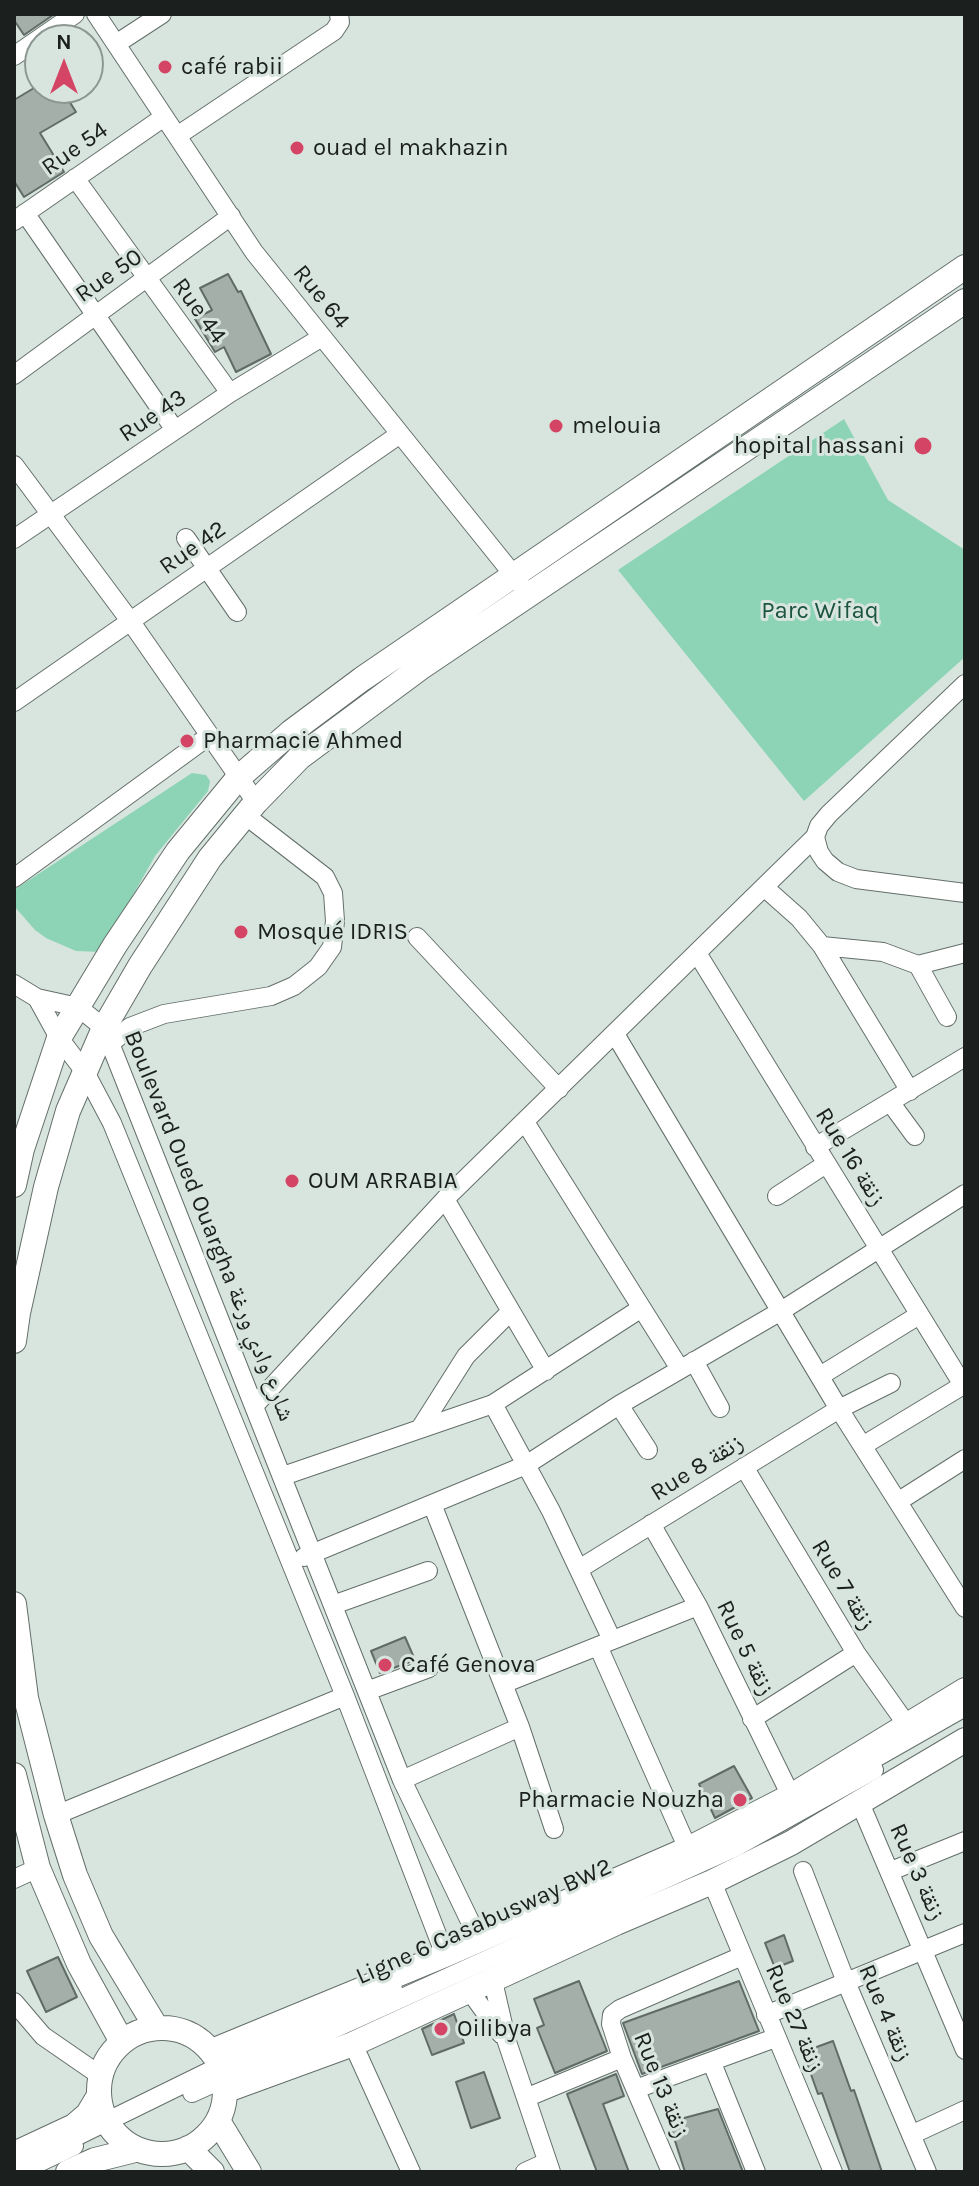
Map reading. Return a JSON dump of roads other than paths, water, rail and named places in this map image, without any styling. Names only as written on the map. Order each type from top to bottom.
[{"type":"main road","points":[[14,1185],[22,1149],[59,1038],[115,945],[178,851],[238,778],[291,732],[362,679],[965,267]]},
{"type":"main road","points":[[14,1341],[46,1187],[68,1111],[85,1072],[107,1036],[140,966],[210,858],[250,809],[300,757],[420,668],[963,305],[942,283]]},
{"type":"main road","points":[[841,351],[857,375]]},
{"type":"main road","points":[[14,1604],[26,1698],[75,1875],[101,1936],[156,2027]]},
{"type":"main road","points":[[221,2071],[445,1955],[688,1849],[791,1796],[965,1690]]},
{"type":"main road","points":[[221,2071],[353,2044],[712,1882],[791,1843],[965,1740]]},
{"type":"main road","points":[[14,1775],[38,1868],[79,1964],[122,2042]]},
{"type":"main road","points":[[14,2154],[74,2126],[88,2114],[110,2057],[132,2035],[156,2027],[177,2029],[197,2037],[221,2071],[218,2121],[211,2132],[188,2148],[153,2153],[135,2150],[116,2138],[108,2127],[99,2087]]},
{"type":"main road","points":[[218,2121],[249,2172]]},
{"type":"main road","points":[[188,2148],[212,2172]]},
{"type":"main road","points":[[68,2172],[95,2160],[135,2150]]},
{"type":"street","points":[[14,56],[75,14]]},
{"type":"street","name":"Rue 64","points":[[96,14],[254,252],[529,595]]},
{"type":"street","points":[[116,44],[162,14]]},
{"type":"street","points":[[177,136],[334,31],[340,22],[339,14]]},
{"type":"street","name":"Rue 54","points":[[20,217],[164,117]]},
{"type":"street","name":"Rue 44","points":[[75,178],[230,393]]},
{"type":"street","name":"Rue 50","points":[[14,375],[231,216]]},
{"type":"street","points":[[20,217],[175,430]]},
{"type":"street","name":"Rue 43","points":[[14,539],[230,393],[322,337]]},
{"type":"street","name":"Rue 42","points":[[14,702],[400,434]]},
{"type":"street","points":[[14,465],[131,622],[238,778],[250,809],[325,877],[333,893],[335,921],[332,947],[318,967],[294,986],[271,996],[164,1014],[107,1036]]},
{"type":"street","points":[[186,538],[237,612]]},
{"type":"street","points":[[255,1405],[445,1199],[815,837],[829,814],[965,684]]},
{"type":"street","points":[[14,878],[209,736]]},
{"type":"street","points":[[815,837],[825,861],[838,872],[856,879],[965,893]]},
{"type":"street","points":[[764,887],[799,918],[822,946],[910,1091]]},
{"type":"street","points":[[417,937],[559,1089]]},
{"type":"street","points":[[822,946],[883,952],[918,965],[965,953]]},
{"type":"street","name":"Rue 16 زنقة","points":[[697,953],[964,1385]]},
{"type":"street","points":[[918,965],[947,1017]]},
{"type":"street","points":[[14,984],[37,998],[59,1038],[85,1072],[112,1123],[345,1696],[445,1955]]},
{"type":"street","name":"Boulevard Oued Ouargha شارع وادي ورغة","points":[[37,998],[78,1007],[107,1036],[402,1780],[479,1940]]},
{"type":"street","points":[[615,1034],[839,1409],[965,1608]]},
{"type":"street","points":[[815,1147],[965,1057]]},
{"type":"street","points":[[890,1102],[915,1136]]},
{"type":"street","points":[[525,1122],[640,1309],[720,1408]]},
{"type":"street","points":[[777,1196],[826,1164]]},
{"type":"street","points":[[290,1563],[526,1465],[619,1405],[781,1311],[965,1194]]},
{"type":"street","points":[[445,1199],[546,1371]]},
{"type":"street","points":[[283,1476],[493,1404],[640,1309]]},
{"type":"street","points":[[421,1427],[466,1356],[510,1312]]},
{"type":"street","points":[[820,1376],[919,1315]]},
{"type":"street","name":"Rue 8 زنقة","points":[[579,1569],[839,1409],[891,1383]]},
{"type":"street","points":[[864,1445],[964,1385]]},
{"type":"street","points":[[493,1404],[579,1569],[605,1643],[688,1849]]},
{"type":"street","points":[[619,1405],[648,1450]]},
{"type":"street","points":[[899,1501],[965,1459]]},
{"type":"street","name":"Rue 7 زنقة","points":[[744,1467],[856,1653],[907,1725]]},
{"type":"street","points":[[432,1504],[520,1727],[554,1829]]},
{"type":"street","name":"Rue 5 زنقة","points":[[651,1524],[698,1606],[791,1796]]},
{"type":"street","points":[[333,1605],[428,1571]]},
{"type":"street","points":[[503,1684],[698,1606]]},
{"type":"street","points":[[752,1719],[856,1653]]},
{"type":"street","points":[[367,1691],[429,1668]]},
{"type":"street","points":[[56,1815],[345,1696]]},
{"type":"street","name":"Ligne 6 Casabusway BW2","points":[[19,2172],[221,2071],[728,1840],[965,1707]]},
{"type":"street","name":"Ligne 6 Casabusway BW2","points":[[221,2071],[736,1847],[965,1717]]},
{"type":"street","points":[[402,1780],[520,1727]]},
{"type":"street","name":"Rue 3 زنقة","points":[[860,1803],[965,2050]]},
{"type":"street","points":[[891,1871],[965,1841]]},
{"type":"street","points":[[14,1879],[38,1868]]},
{"type":"street","name":"Rue 4 زنقة","points":[[803,1871],[846,1982],[927,2172]]},
{"type":"street","name":"Rue 27 زنقة","points":[[712,1882],[830,2171]]},
{"type":"street","points":[[766,2015],[965,1933]]},
{"type":"street","name":"Rue 13 زنقة","points":[[671,2172],[622,2058],[611,2024],[612,2015],[742,1956]]},
{"type":"street","points":[[493,1981],[507,2042],[549,2167],[525,2172]]},
{"type":"street","points":[[469,1990],[507,2042]]},
{"type":"street","points":[[14,2002],[43,2036],[99,2087]]},
{"type":"street","points":[[636,2089],[775,2038]]},
{"type":"street","points":[[353,2044],[411,2172]]},
{"type":"street","points":[[528,2097],[622,2058]]},
{"type":"street","points":[[712,2063],[756,2172]]},
{"type":"street","points":[[911,2135],[965,2110]]},
{"type":"street","name":"Ligne 6 Casabusway BW2","points":[[14,2166],[108,2127]]},
{"type":"place","name":"café rabii","points":[[165,67]]},
{"type":"place","name":"ouad el makhazin","points":[[297,148]]},
{"type":"place","name":"melouia","points":[[556,426]]},
{"type":"place","name":"hopital hassani","points":[[923,446]]},
{"type":"place","name":"Pharmacie Ahmed","points":[[187,741]]},
{"type":"place","name":"Mosqué IDRIS","points":[[241,932]]},
{"type":"place","name":"OUM ARRABIA","points":[[292,1181]]},
{"type":"place","name":"Café Genova","points":[[385,1665]]},
{"type":"place","name":"Pharmacie Nouzha","points":[[740,1800]]},
{"type":"place","name":"Oilibya","points":[[441,2029]]},
{"type":"park label","name":"Parc Wifaq","points":[[820,611]]}]
